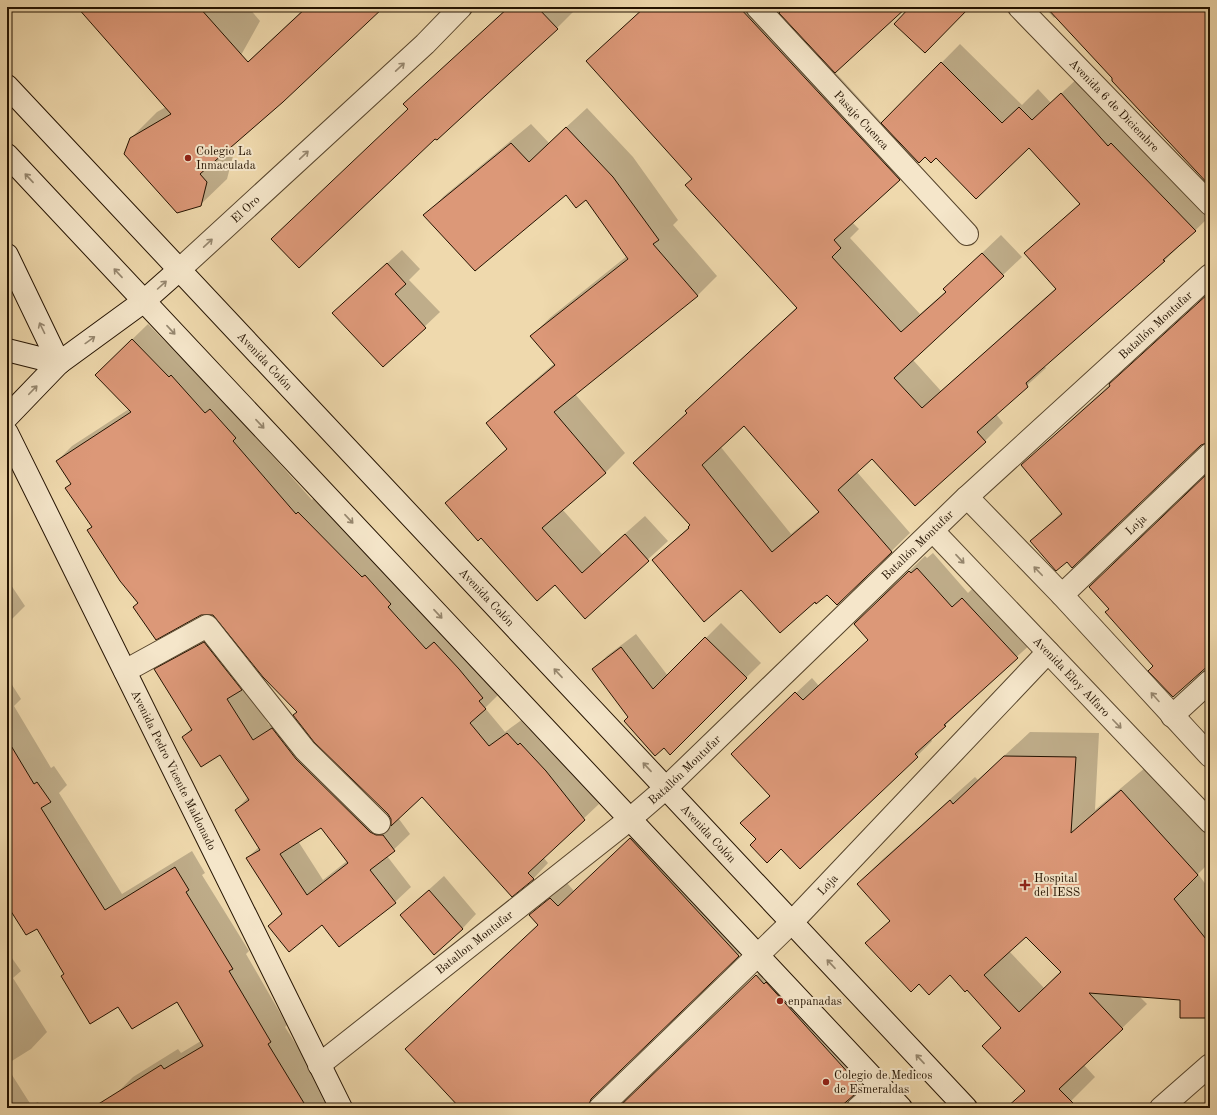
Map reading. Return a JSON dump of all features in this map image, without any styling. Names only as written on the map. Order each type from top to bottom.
[{"type":"street","name":"El Oro","points":[[7,417],[59,363],[144,301],[179,270],[425,44],[461,7]]},
{"type":"street","name":"Pasaje Cuenca","points":[[757,7],[966,234]]},
{"type":"street","name":"Avenida 6 de Diciembre","points":[[1019,7],[1210,204]]},
{"type":"street","name":"Avenida Colón","points":[[7,86],[966,1108]]},
{"type":"street","points":[[7,155],[901,1108]]},
{"type":"street","points":[[7,255],[59,363]]},
{"type":"street","name":"Batallón Montufar","points":[[630,819],[666,788],[933,531],[967,496],[1210,275]]},
{"type":"street","points":[[7,350],[59,363]]},
{"type":"street","name":"Avenida Pedro Vicente Maldonado","points":[[7,433],[341,1108]]},
{"type":"street","name":"Loja","points":[[1062,595],[1210,454]]},
{"type":"street","points":[[967,496],[1062,595],[1210,756]]},
{"type":"street","name":"Avenida Eloy Alfaro","points":[[933,531],[1210,822]]},
{"type":"street","points":[[125,671],[207,626],[305,750],[379,823]]},
{"type":"street","name":"Loja","points":[[600,1108],[792,922],[1048,652]]},
{"type":"street","points":[[1172,716],[1210,681]]},
{"type":"street","name":"Batallon Montufar","points":[[319,1065],[630,819]]},
{"type":"street","points":[[319,1065],[352,1108]]},
{"type":"street","points":[[1161,1108],[1210,1065]]},
{"type":"street","points":[[858,1108],[882,1087]]},
{"type":"building","points":[[77,7],[199,7],[248,62],[307,7],[384,7],[283,102],[200,174],[207,182],[201,206],[177,213],[124,154],[130,138],[171,114]]},
{"type":"building","points":[[509,7],[537,7],[558,29],[437,140],[435,139],[299,268],[271,239],[408,109],[403,104]]},
{"type":"building","points":[[645,7],[739,7],[900,180],[834,240],[841,248],[832,257],[901,332],[946,292],[943,289],[982,253],[1004,276],[894,378],[922,408],[1056,289],[1024,253],[1080,204],[1029,148],[976,199],[936,158],[931,163],[925,157],[919,163],[881,123],[941,62],[1002,123],[1019,107],[1032,120],[1061,93],[1108,146],[1111,143],[1196,231],[1163,260],[1165,261],[1026,383],[1028,387],[977,432],[986,442],[915,506],[872,459],[838,490],[892,552],[837,605],[827,595],[816,604],[815,602],[780,633],[741,590],[704,622],[652,560],[689,528],[688,527],[690,525],[633,463],[687,413],[685,411],[797,308],[685,185],[692,179],[586,61]],"holes":[[[744,426],[819,512],[772,552],[702,465]]]},
{"type":"building","points":[[785,7],[907,7],[835,73],[779,13]]},
{"type":"building","points":[[910,7],[970,7],[925,53],[894,24]]},
{"type":"building","points":[[1046,7],[1210,7],[1210,186],[1112,81],[1112,78]]},
{"type":"building","points":[[566,127],[613,177],[659,240],[653,244],[698,296],[554,412],[606,473],[542,528],[582,573],[625,534],[649,561],[585,619],[555,585],[537,601],[481,538],[478,541],[445,503],[507,449],[486,423],[555,365],[530,336],[628,259],[586,200],[576,208],[566,195],[475,271],[423,215],[511,143],[529,162]]},
{"type":"building","points":[[387,263],[406,284],[395,294],[426,328],[383,367],[332,313]]},
{"type":"building","points":[[1210,292],[1210,442],[1201,445],[1072,568],[1067,562],[1056,571],[1030,541],[1062,514],[1021,465],[1110,386],[1109,384]]},
{"type":"building","points":[[132,339],[169,377],[171,375],[205,413],[210,409],[236,438],[233,441],[296,514],[298,512],[362,577],[365,575],[391,604],[388,607],[426,649],[434,642],[459,669],[483,698],[479,701],[486,709],[470,723],[489,746],[507,733],[518,745],[520,743],[546,771],[585,820],[528,873],[534,879],[512,897],[422,797],[391,826],[391,819],[388,814],[314,742],[293,715],[297,712],[263,677],[213,615],[201,615],[156,640],[133,607],[138,603],[120,581],[87,530],[92,527],[65,488],[71,484],[56,461],[131,412],[95,375]]},
{"type":"building","points":[[1210,471],[1210,664],[1173,697],[1148,671],[1153,666],[1105,612],[1109,609],[1089,587]]},
{"type":"building","points":[[917,568],[952,607],[962,598],[1018,658],[944,725],[946,726],[915,754],[918,757],[800,869],[781,849],[767,863],[750,845],[756,839],[740,823],[770,796],[731,754],[795,692],[803,700],[868,640],[854,624],[909,571],[911,573]]},
{"type":"building","points":[[705,637],[747,678],[670,755],[664,748],[655,756],[624,721],[628,717],[592,669],[621,647],[653,689]]},
{"type":"building","points":[[204,642],[242,690],[227,699],[253,740],[272,728],[296,759],[370,832],[376,835],[383,835],[395,851],[370,870],[396,903],[339,947],[322,925],[289,952],[268,926],[282,914],[246,858],[260,850],[235,810],[249,800],[220,755],[201,767],[182,737],[192,730],[154,669]],"holes":[[[321,828],[348,863],[307,895],[280,854]]]},
{"type":"building","points":[[7,739],[34,784],[37,782],[51,802],[41,808],[105,910],[175,867],[189,890],[186,892],[233,969],[229,971],[271,1042],[268,1044],[307,1108],[92,1108],[161,1065],[164,1069],[203,1046],[177,1002],[132,1029],[118,1007],[90,1024],[61,976],[64,974],[37,929],[26,935],[7,905]]},
{"type":"building","name":"Hospital del IESS","points":[[1004,756],[1076,757],[1071,833],[1121,790],[1198,875],[1174,899],[1210,944],[1210,1003],[1206,1002],[1206,1018],[1180,1018],[1180,1000],[1089,993],[1123,1029],[1059,1089],[1078,1108],[1006,1108],[1025,1091],[982,1046],[1001,1028],[967,990],[965,992],[950,975],[929,995],[919,984],[911,992],[865,943],[890,921],[857,884],[950,800],[953,804]],"holes":[[[1026,937],[1061,972],[1019,1012],[984,975]]]},
{"type":"building","points":[[630,838],[739,956],[591,1099],[588,1108],[460,1108],[405,1049],[538,925],[529,915],[550,898],[558,906]]},
{"type":"building","points":[[429,890],[463,929],[434,955],[400,915]]},
{"type":"building","points":[[756,975],[764,984],[766,982],[862,1088],[839,1108],[618,1108]]},
{"type":"place","name":"Colegio La Inmaculada","points":[[188,158]]},
{"type":"place","name":"Hospital del IESS","points":[[1025,885]]},
{"type":"place","name":"enpanadas","points":[[780,1001]]},
{"type":"place","name":"Colegio de Medicos de Esmeraldas","points":[[826,1082]]}]
